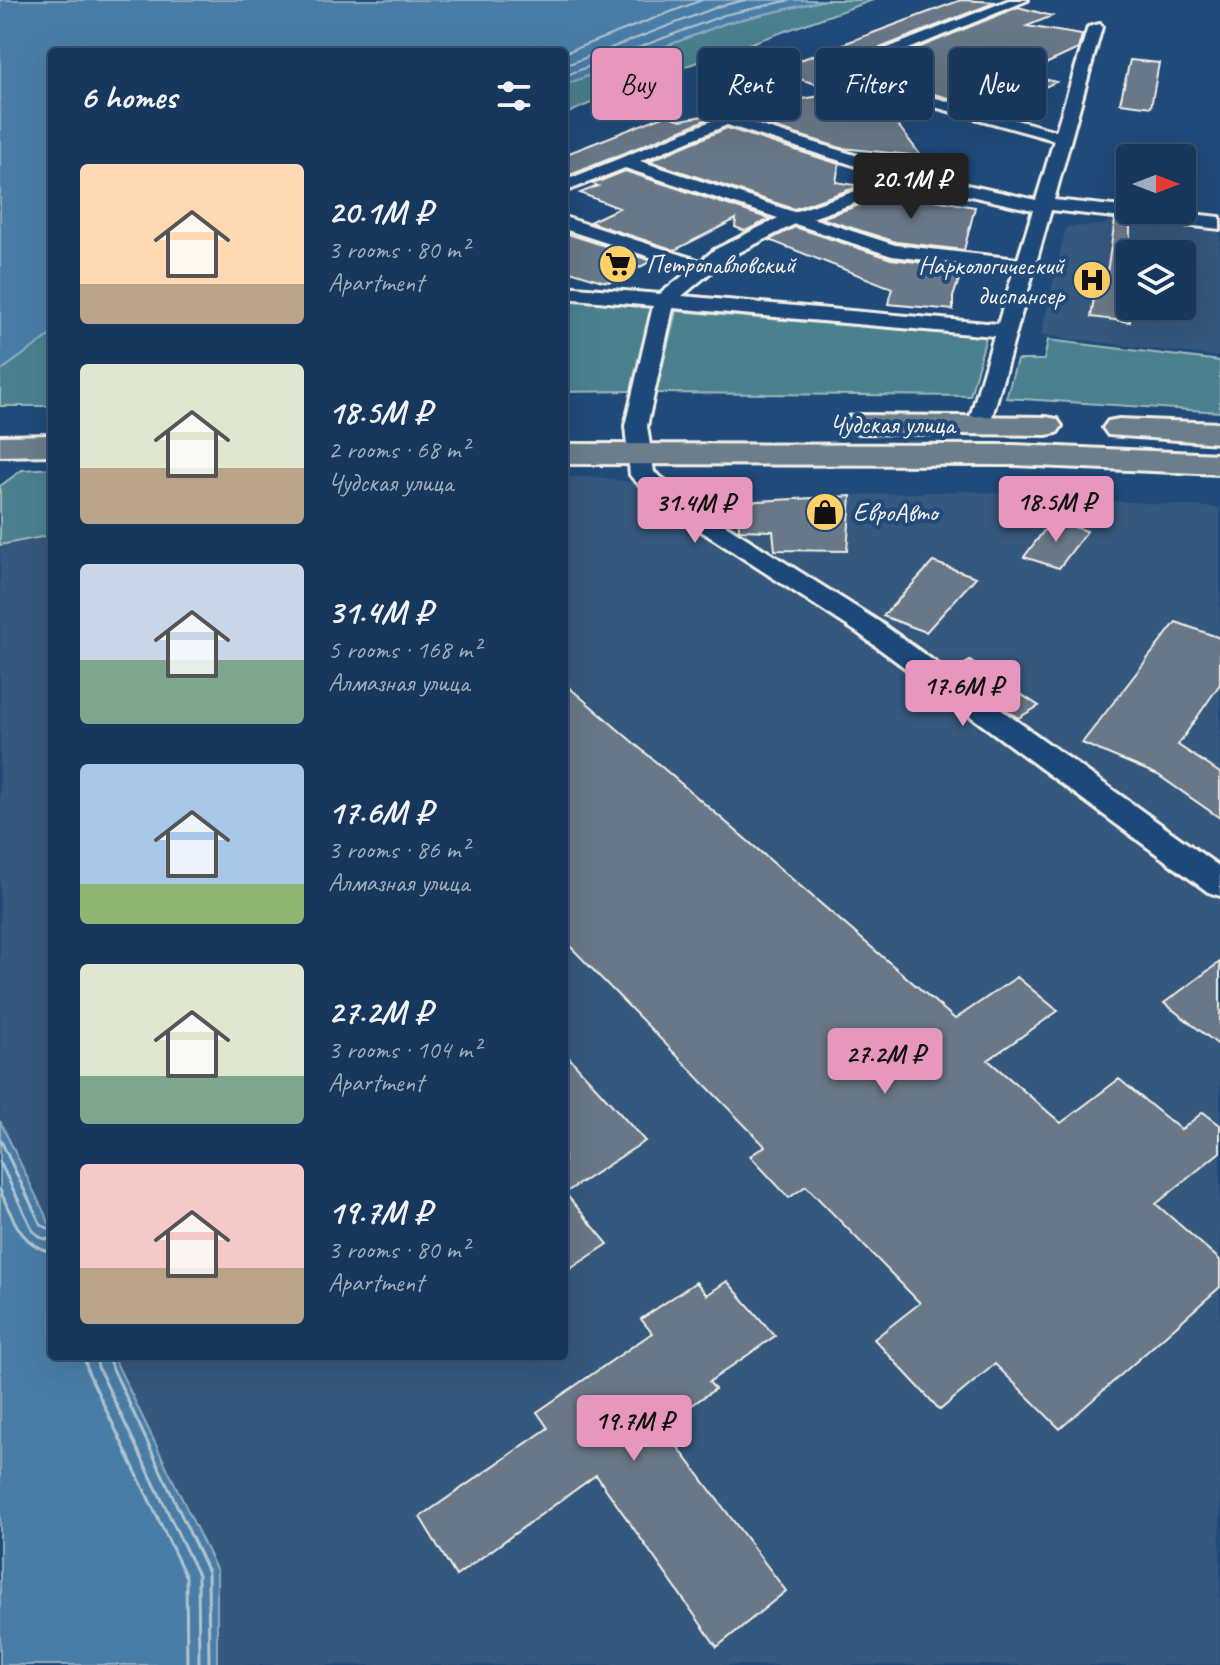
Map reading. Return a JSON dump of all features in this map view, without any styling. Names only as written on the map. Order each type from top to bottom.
[{"type":"highway","points":[[0,422],[48,436]]},
{"type":"highway","name":"Чудская улица","points":[[837,424],[979,424],[1216,448]]},
{"type":"highway","name":"Чудская улица","points":[[568,453],[742,425]]},
{"type":"highway","name":"Чудская улица","points":[[568,427],[637,441],[1014,455],[1216,448]]},
{"type":"highway","points":[[0,446],[48,438]]},
{"type":"street","points":[[1021,0],[840,72],[838,76],[1064,138]]},
{"type":"street","points":[[979,424],[1095,27]]},
{"type":"street","points":[[568,185],[726,120],[912,178],[1045,206],[1220,223]]},
{"type":"street","points":[[625,162],[892,250],[1026,266]]},
{"type":"street","points":[[912,178],[793,218],[721,254],[664,301],[637,441],[642,475],[672,499],[868,627],[1220,884]]},
{"type":"street","points":[[568,224],[703,268]]},
{"type":"street","points":[[568,292],[1006,331]]},
{"type":"shaded area","name":"Наркологический диспансер","points":[[1108,221],[1220,233],[1220,357],[1041,335],[1066,227],[1105,225]]},
{"type":"shaded area","points":[[568,477],[599,477],[736,499],[965,491],[1220,508],[1220,1665],[217,1665],[217,1571],[115,1360],[568,1360]]},
{"type":"shaded area","points":[[48,536],[48,1221],[0,1121],[0,545]]},
{"type":"green space","points":[[825,0],[873,0],[737,48],[698,48],[698,62],[682,68],[682,48],[661,48],[726,23]]},
{"type":"green space","points":[[592,74],[592,103],[568,113],[568,83]]},
{"type":"green space","points":[[568,294],[654,302],[632,391],[568,392]]},
{"type":"green space","points":[[676,311],[986,337],[970,396],[656,393]]},
{"type":"green space","points":[[48,337],[48,406],[0,406],[0,371]]},
{"type":"green space","points":[[1048,340],[1220,361],[1220,412],[1006,398],[1017,360],[1044,360]]},
{"type":"green space","points":[[48,468],[48,536],[0,545],[0,486],[22,470]]},
{"type":"water","points":[[0,0],[825,0],[726,23],[661,48],[592,48],[592,74],[568,83],[568,48],[48,48],[48,337],[0,371]]},
{"type":"water","points":[[0,1121],[48,1221],[48,1360],[115,1360],[217,1571],[217,1665],[0,1665]]},
{"type":"building","points":[[961,0],[996,2],[880,48],[833,48]]},
{"type":"building","points":[[1018,7],[1052,16],[1027,26],[1082,35],[1078,49],[1046,64],[1046,48],[949,48],[949,98],[933,94],[933,48],[918,48]]},
{"type":"building","points":[[816,54],[816,84],[800,79],[800,60]]},
{"type":"building","points":[[1130,60],[1159,63],[1151,107],[1120,103]]},
{"type":"building","points":[[816,97],[816,120],[894,120],[921,156],[841,148],[751,120],[800,120],[800,99]]},
{"type":"building","points":[[698,117],[698,120],[705,120],[570,175],[568,153],[653,120]]},
{"type":"building","points":[[727,128],[839,164],[836,182],[860,186],[794,209],[649,161]]},
{"type":"building","points":[[625,171],[770,219],[745,231],[735,227],[736,219],[675,250],[589,222],[619,208],[580,193]]},
{"type":"building","points":[[895,193],[975,207],[964,250],[896,242],[821,218]]},
{"type":"building","points":[[1115,220],[1116,224],[1130,224],[1130,240],[1116,240],[1116,320],[1130,322],[1091,317],[1097,278],[1106,279]]},
{"type":"building","points":[[795,227],[891,259],[963,268],[953,297],[953,310],[888,304],[892,288],[769,240]]},
{"type":"building","points":[[568,234],[652,261],[610,282],[568,270]]},
{"type":"building","points":[[851,496],[847,551],[775,550],[773,531],[739,530],[738,502]]},
{"type":"building","points":[[1052,520],[1087,531],[1059,568],[1024,557]]},
{"type":"building","points":[[933,562],[976,577],[926,632],[883,616]]},
{"type":"building","points":[[1176,622],[1220,638],[1220,684],[1178,745],[1220,773],[1220,818],[1158,775],[1082,743]]},
{"type":"building","points":[[970,661],[1039,706],[1018,718],[953,671]]},
{"type":"building","points":[[568,686],[955,1019],[1017,977],[1058,1011],[988,1060],[1061,1123],[1119,1079],[1181,1130],[1203,1112],[1220,1125],[1220,1152],[1156,1204],[1220,1260],[1220,1287],[1060,1429],[995,1364],[940,1410],[874,1339],[920,1303],[806,1186],[789,1198],[750,1156],[765,1146],[568,944]]},
{"type":"building","points":[[1220,962],[1220,1046],[1164,1003]]},
{"type":"building","points":[[568,1056],[645,1141],[568,1191]]},
{"type":"building","points":[[568,1197],[608,1244],[568,1270]]},
{"type":"building","points":[[727,1281],[775,1336],[709,1382],[715,1389],[662,1426],[786,1591],[717,1647],[596,1475],[456,1576],[420,1517],[548,1428],[537,1412],[652,1333],[641,1319],[696,1282],[707,1295]]},
{"type":"place","name":"Петропавловский","points":[[618,264]]},
{"type":"place","name":"Наркологический диспансер","points":[[1092,280]]},
{"type":"place","name":"ЕвроАвто","points":[[825,512]]}]
